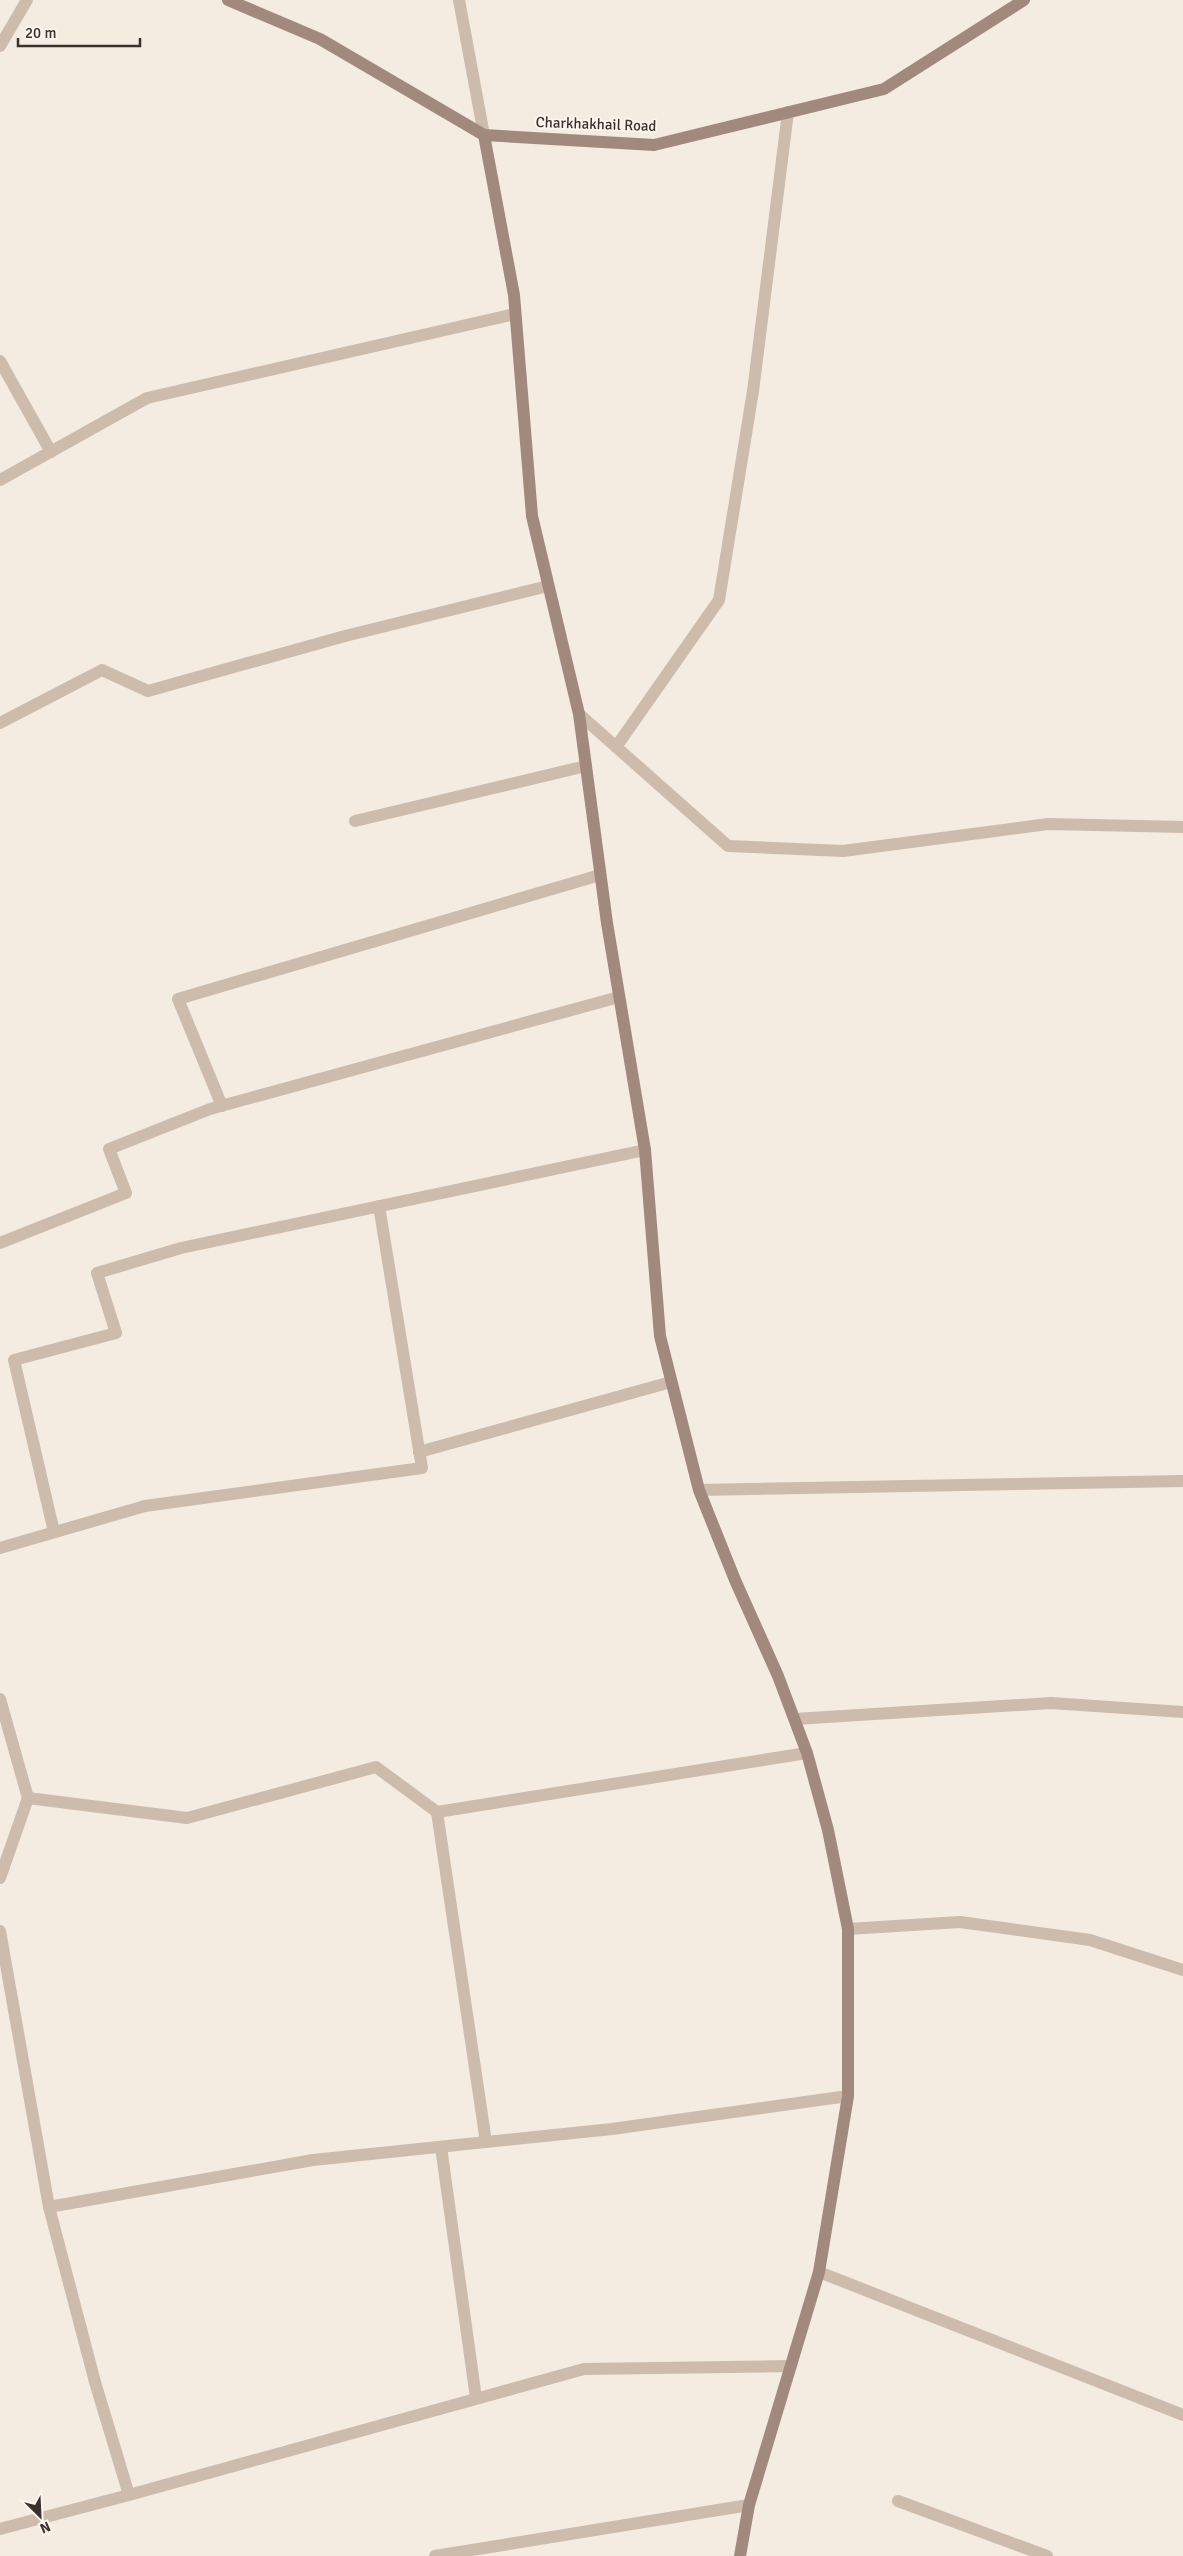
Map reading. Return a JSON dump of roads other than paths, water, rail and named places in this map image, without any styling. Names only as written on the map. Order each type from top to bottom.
[{"type":"street","points":[[0,46],[28,0]]},
{"type":"street","name":"Charkhakhail Road","points":[[228,0],[320,39],[484,135],[654,145],[884,89],[1010,4],[1024,0]]},
{"type":"street","points":[[459,0],[514,295],[532,516],[579,714],[600,875],[645,1150],[660,1336],[699,1490],[796,1719],[807,1753],[828,1830],[848,1929],[848,2096],[819,2272],[749,2505],[740,2556]]},
{"type":"street","points":[[616,748],[719,600],[753,391],[788,112]]},
{"type":"street","points":[[0,480],[148,398],[515,314]]},
{"type":"street","points":[[0,362],[51,452]]},
{"type":"street","points":[[0,723],[102,670],[148,691],[345,636],[548,586]]},
{"type":"street","points":[[579,714],[728,846],[843,851],[1048,824],[1183,828]]},
{"type":"street","points":[[355,821],[586,766]]},
{"type":"street","points":[[222,1106],[178,999],[600,875]]},
{"type":"street","points":[[0,1243],[126,1193],[108,1149],[222,1106],[619,997]]},
{"type":"street","points":[[54,1532],[14,1360],[116,1333],[97,1273],[181,1248],[645,1150]]},
{"type":"street","points":[[0,1548],[145,1506],[422,1468],[379,1206]]},
{"type":"street","points":[[419,1452],[671,1382]]},
{"type":"street","points":[[699,1490],[1183,1481]]},
{"type":"street","points":[[0,1699],[28,1798],[0,1878]]},
{"type":"street","points":[[796,1719],[1051,1703],[1183,1712]]},
{"type":"street","points":[[437,1812],[807,1753]]},
{"type":"street","points":[[28,1798],[187,1818],[376,1767],[437,1812],[486,2142]]},
{"type":"street","points":[[848,1929],[960,1922],[1090,1940],[1183,1970]]},
{"type":"street","points":[[0,1931],[49,2206],[95,2382],[129,2495]]},
{"type":"street","points":[[49,2206],[313,2160],[612,2129],[848,2096]]},
{"type":"street","points":[[441,2147],[476,2398]]},
{"type":"street","points":[[819,2272],[1183,2415]]},
{"type":"street","points":[[0,2528],[129,2495],[584,2369],[791,2366]]},
{"type":"street","points":[[898,2501],[1047,2556]]},
{"type":"street","points":[[435,2556],[749,2505]]}]
